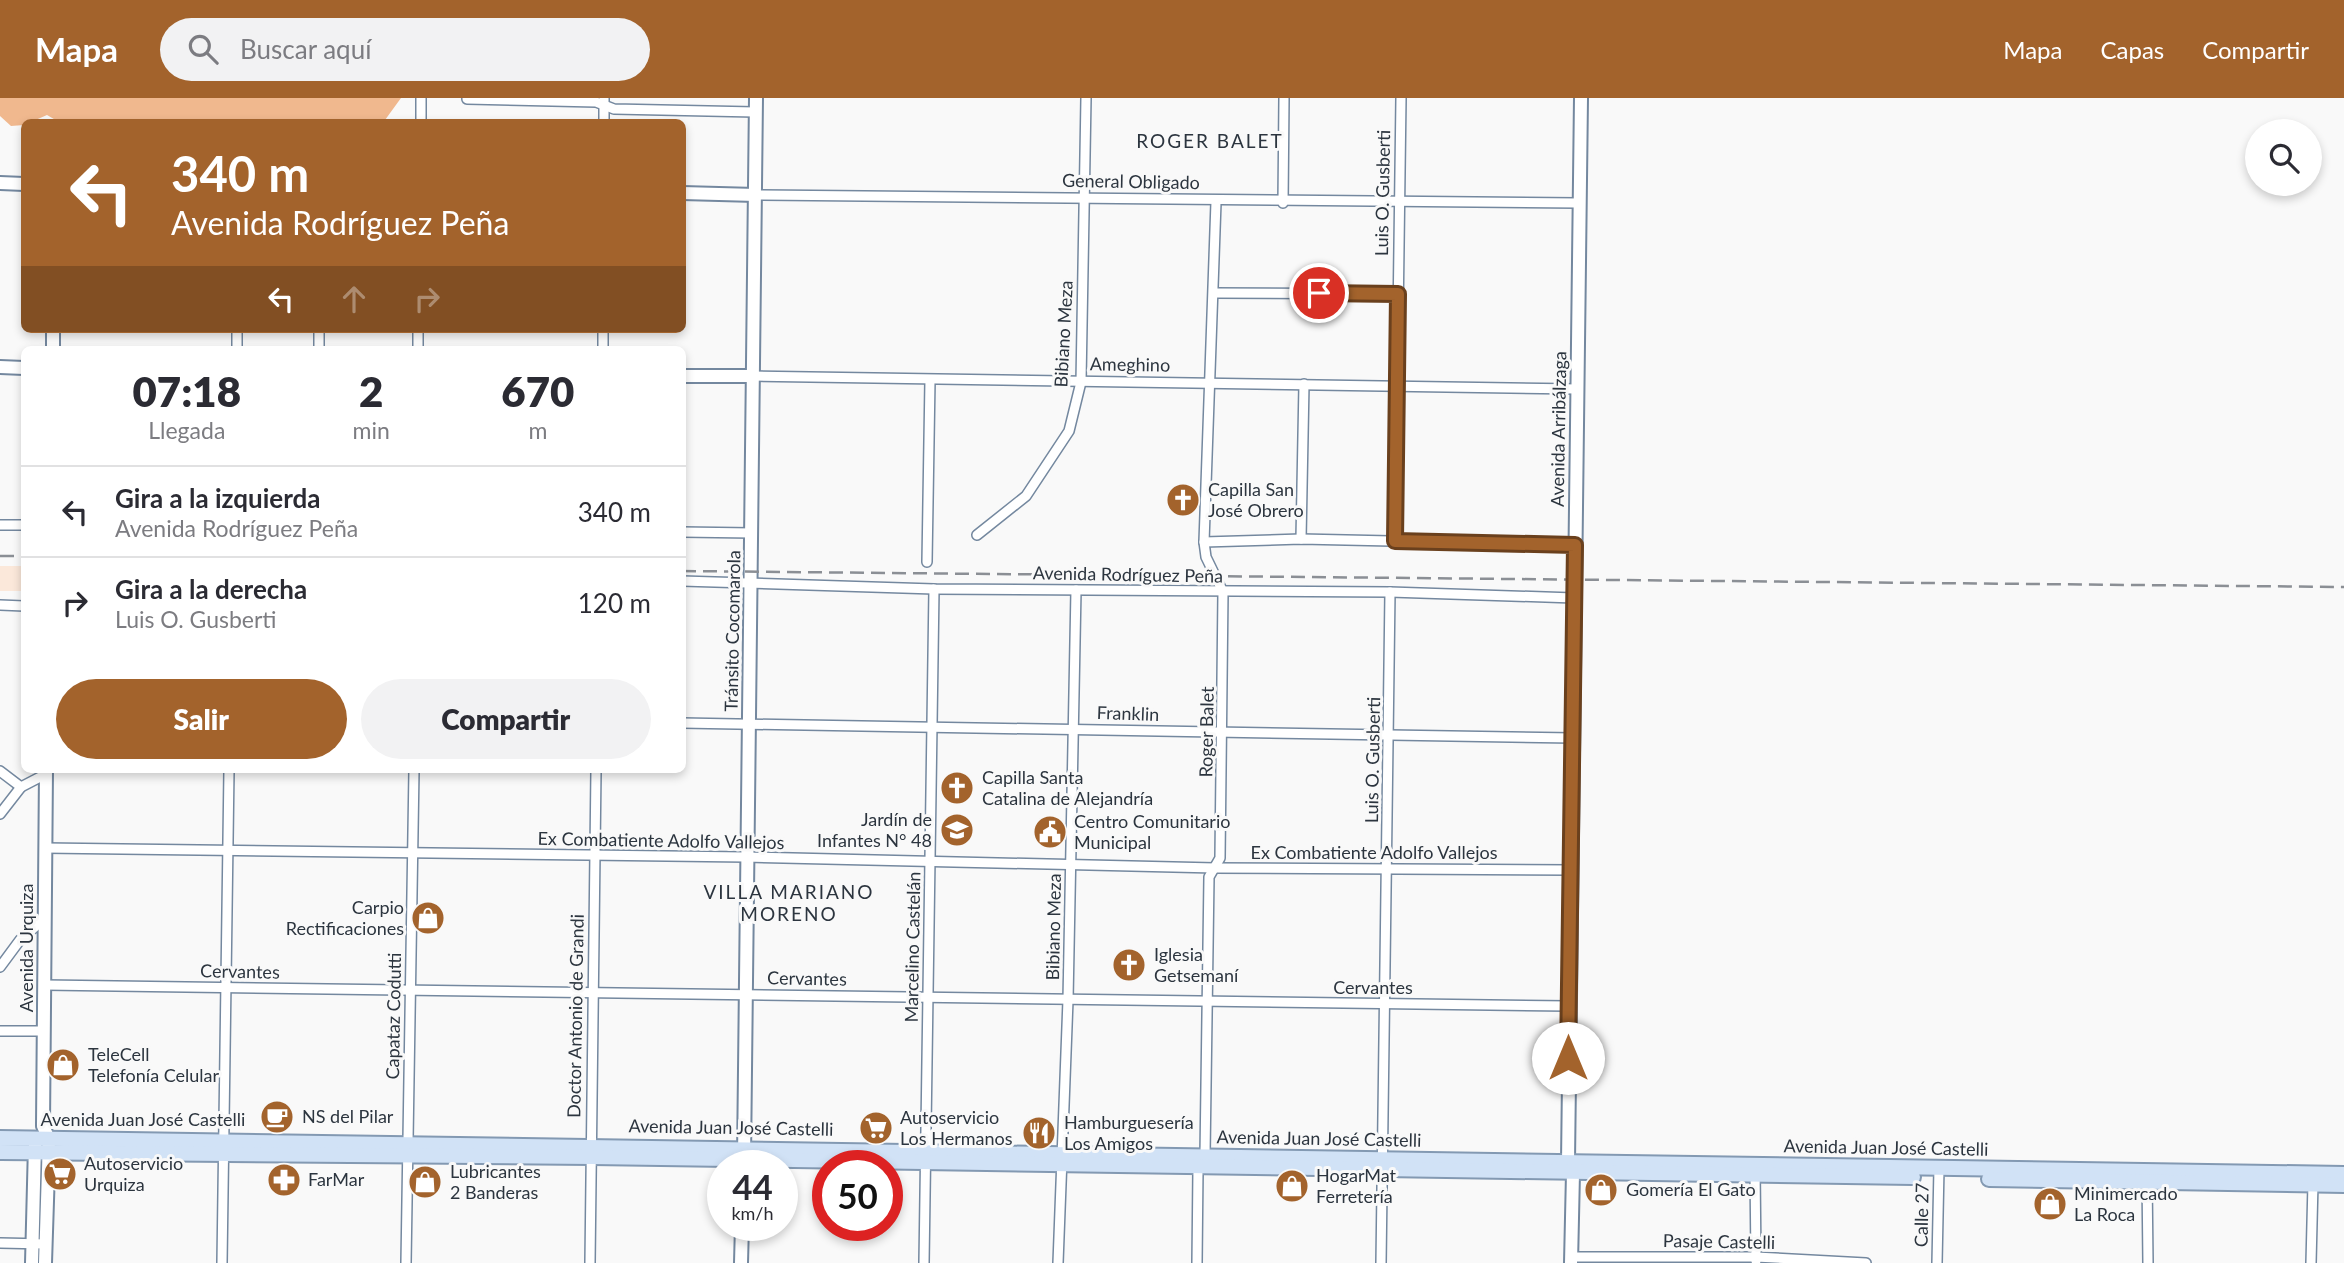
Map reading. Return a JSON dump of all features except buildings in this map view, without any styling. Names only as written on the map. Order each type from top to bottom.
[{"type":"main road","name":"Avenida Juan José Castelli","points":[[0,1138],[42,1142],[224,1147],[591,1151],[707,1156]]},
{"type":"main road","name":"Avenida Juan José Castelli","points":[[0,1152],[42,1142]]},
{"type":"main road","name":"Avenida Juan José Castelli","points":[[798,1158],[2313,1179],[2344,1174]]},
{"type":"main road","name":"Avenida Juan José Castelli","points":[[2313,1179],[2344,1185]]},
{"type":"street","points":[[421,98],[421,119]]},
{"type":"street","name":"Tránsito Cocomarola","points":[[744,1150],[756,98]]},
{"type":"street","name":"Bibiano Meza","points":[[977,535],[1026,496],[1069,431],[1081,382],[1086,98]]},
{"type":"street","points":[[1283,202],[1284,98]]},
{"type":"street","name":"Luis O. Gusberti","points":[[1395,541],[1401,98]]},
{"type":"street","name":"Avenida Arribálzaga","points":[[1571,1260],[1568,1006],[1581,98]]},
{"type":"street","points":[[467,99],[604,102],[614,109],[755,112]]},
{"type":"street","points":[[0,183],[21,184]]},
{"type":"street","name":"General Obligado","points":[[686,193],[1216,202],[1578,203]]},
{"type":"street","name":"Roger Balet","points":[[1197,1263],[1209,877],[1220,858],[1224,733],[1223,592],[1206,557],[1204,542],[1216,202]]},
{"type":"street","points":[[1214,293],[1398,294]]},
{"type":"street","points":[[0,367],[21,368]]},
{"type":"street","name":"Ameghino","points":[[686,376],[1577,389]]},
{"type":"street","points":[[928,562],[930,380]]},
{"type":"street","points":[[1301,539],[1304,384]]},
{"type":"street","points":[[0,526],[21,525]]},
{"type":"street","points":[[686,532],[752,533]]},
{"type":"street","name":"Avenida Rodríguez Peña","points":[[1204,542],[1301,539],[1575,545]]},
{"type":"street","name":"Avenida Rodríguez Peña","points":[[686,581],[934,589],[1390,592],[1574,598]]},
{"type":"street","name":"Marcelino Castelán","points":[[923,1263],[934,589]]},
{"type":"street","name":"Bibiano Meza","points":[[1058,1263],[1068,1000],[1076,590]]},
{"type":"street","name":"Luis O. Gusberti","points":[[1381,1263],[1390,592]]},
{"type":"street","points":[[0,605],[21,606]]},
{"type":"street","name":"Franklin","points":[[686,723],[1573,738]]},
{"type":"street","points":[[0,771],[21,787]]},
{"type":"street","points":[[0,814],[21,787],[44,773]]},
{"type":"street","name":"Avenida Urquiza","points":[[32,1263],[39,1244],[42,1142],[46,773]]},
{"type":"street","points":[[222,1263],[229,773]]},
{"type":"street","name":"Capataz Codutti","points":[[406,1263],[414,773]]},
{"type":"street","name":"Doctor Antonio de Grandi","points":[[590,1263],[596,773]]},
{"type":"street","name":"Ex Combatiente Adolfo Vallejos","points":[[45,848],[412,852],[594,858],[746,857],[1215,869],[1388,867],[1570,870]]},
{"type":"street","points":[[0,967],[20,940],[44,919]]},
{"type":"street","name":"Cervantes","points":[[45,985],[1568,1006]]},
{"type":"street","points":[[0,1031],[44,1031]]},
{"type":"street","points":[[1755,1170],[1756,1260]]},
{"type":"street","name":"Calle 27","points":[[1937,1263],[1939,1173]]},
{"type":"street","points":[[2147,1177],[2148,1263]]},
{"type":"street","points":[[2311,1263],[2313,1179]]},
{"type":"street","points":[[741,1263],[742,1241]]},
{"type":"street","points":[[0,1243],[39,1244]]},
{"type":"street","name":"Avenida Urquiza","points":[[39,1244],[45,1263]]},
{"type":"street","name":"Pasaje Castelli","points":[[1571,1260],[1866,1263]]},
{"type":"shaded area","points":[[0,98],[401,98],[386,119],[54,119],[47,115],[38,119],[21,119],[21,125],[11,126],[0,116]]},
{"type":"shaded area","points":[[0,566],[21,566],[21,591],[0,591]]},
{"type":"railway","points":[[0,556],[21,556]]},
{"type":"railway","points":[[686,571],[2344,587]]},
{"type":"place","name":"Capilla San José Obrero","points":[[1183,500]]},
{"type":"place","name":"Capilla Santa Catalina de Alejandría","points":[[957,788]]},
{"type":"place","name":"Jardín de Infantes N° 48","points":[[957,830]]},
{"type":"place","name":"Centro Comunitario Municipal","points":[[1050,832]]},
{"type":"place","name":"Carpio Rectificaciones","points":[[428,918]]},
{"type":"place","name":"Iglesia Getsemaní","points":[[1129,965]]},
{"type":"place","name":"TeleCell Telefonía Celular","points":[[63,1065]]},
{"type":"place","name":"NS del Pilar","points":[[277,1117]]},
{"type":"place","name":"Autoservicio Los Hermanos","points":[[876,1128]]},
{"type":"place","name":"Hamburguesería Los Amigos","points":[[1039,1133]]},
{"type":"place","name":"Autoservicio Urquiza","points":[[60,1174]]},
{"type":"place","name":"FarMar","points":[[284,1180]]},
{"type":"place","name":"Lubricantes 2 Banderas","points":[[425,1182]]},
{"type":"place","name":"HogarMat Ferretería","points":[[1292,1186]]},
{"type":"place","name":"Gomería El Gato","points":[[1601,1190]]},
{"type":"place","name":"Minimercado La Roca","points":[[2050,1204]]},
{"type":"district","name":"ROGER BALET","points":[[1210,141]]},
{"type":"district","name":"VILLA MARIANO MORENO","points":[[789,903]]},
{"type":"route","points":[[1319,293],[1398,294],[1395,541],[1575,545],[1568,1058]]}]
